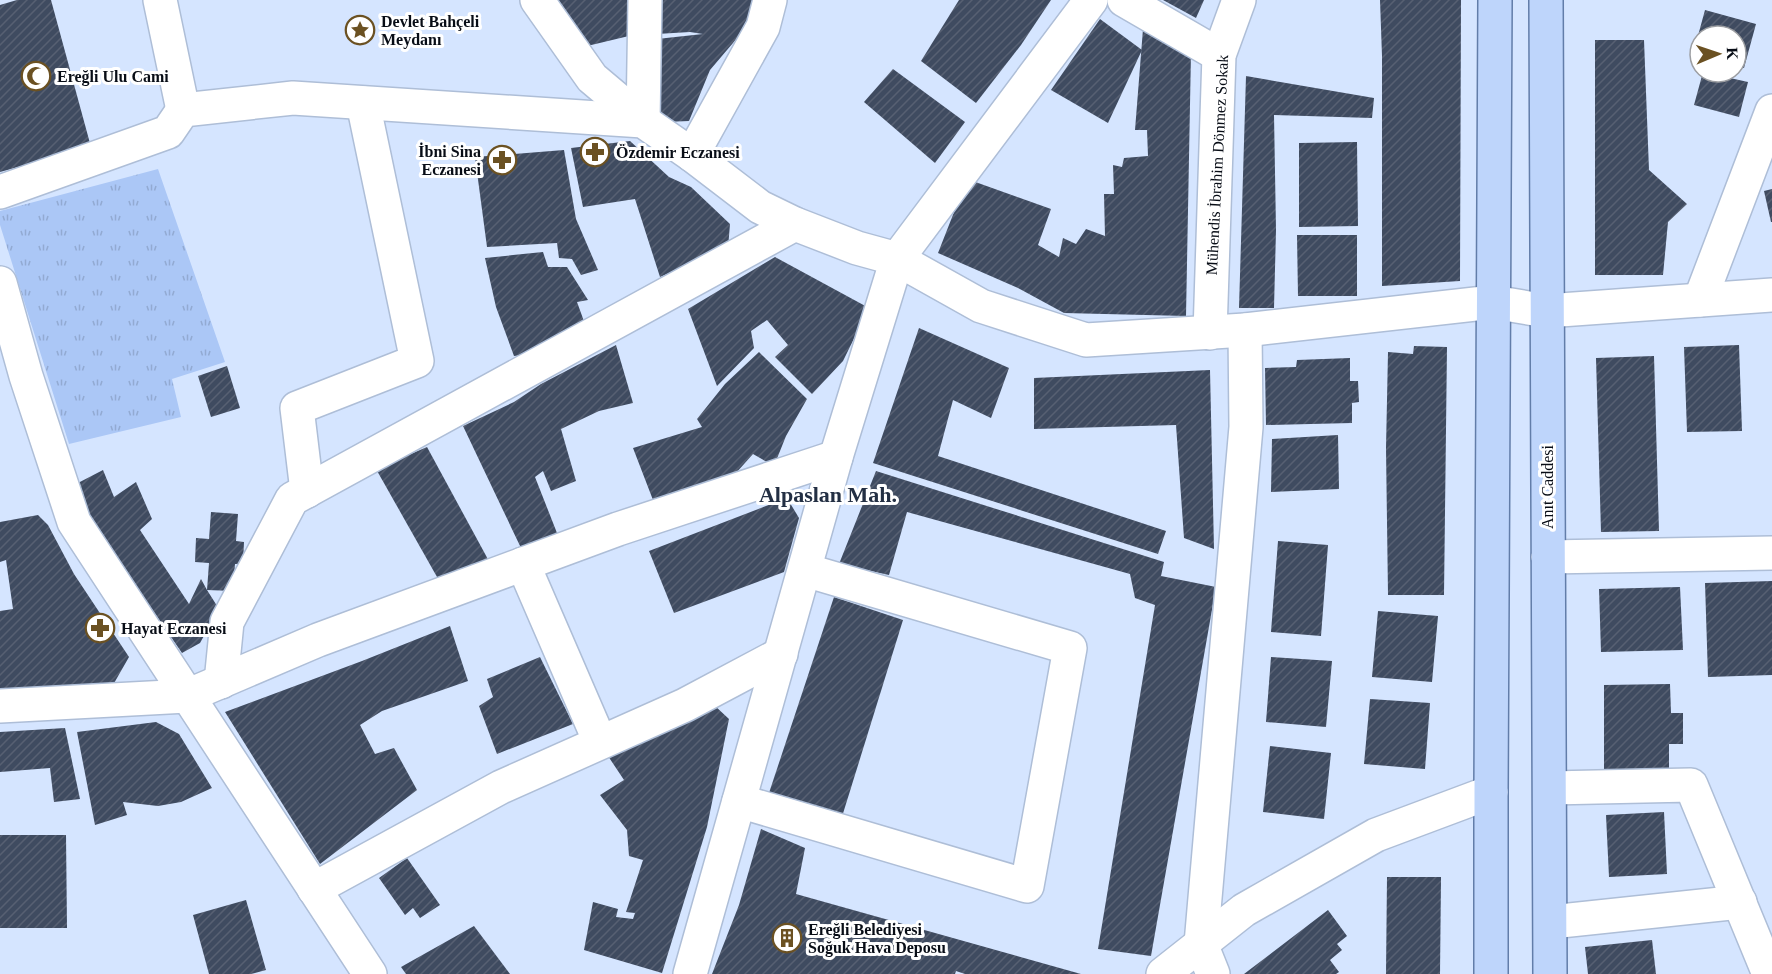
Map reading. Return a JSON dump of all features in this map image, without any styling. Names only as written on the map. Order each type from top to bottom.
[{"type":"main road","points":[[1491,974],[1496,0]]},
{"type":"main road","name":"Anıt Caddesi","points":[[1546,0],[1550,974]]},
{"type":"street","points":[[0,192],[168,132],[183,110],[160,0]]},
{"type":"street","points":[[537,0],[592,78],[643,121],[692,154],[760,207],[795,224],[857,248],[897,259],[981,306],[1086,340],[1245,330],[1493,302],[1546,310],[1772,295]]},
{"type":"street","points":[[643,121],[645,0]]},
{"type":"street","points":[[692,154],[763,27],[770,0]]},
{"type":"street","points":[[690,974],[836,457],[897,259],[1092,0]]},
{"type":"street","points":[[1124,0],[1219,56]]},
{"type":"street","name":"Mühendis İbrahim Dönmez Sokak","points":[[1209,333],[1219,56],[1239,0]]},
{"type":"street","points":[[183,110],[293,98],[643,121]]},
{"type":"street","points":[[307,491],[297,408],[417,361],[363,103]]},
{"type":"street","points":[[1700,300],[1772,111]]},
{"type":"street","points":[[221,682],[227,622],[292,500],[795,224]]},
{"type":"street","points":[[0,283],[26,376],[74,522],[314,890],[362,971]]},
{"type":"street","points":[[1213,974],[1201,944],[1246,427],[1245,330]]},
{"type":"street","points":[[0,706],[187,696],[318,640],[618,529],[836,457]]},
{"type":"street","points":[[1548,557],[1772,553]]},
{"type":"street","points":[[523,564],[600,742]]},
{"type":"street","points":[[739,801],[1027,886],[1070,648],[805,570]]},
{"type":"street","points":[[314,890],[501,787],[685,705],[781,654]]},
{"type":"street","points":[[1550,788],[1690,785],[1769,974]]},
{"type":"street","points":[[1163,974],[1244,910],[1376,835],[1491,792]]},
{"type":"street","points":[[1551,922],[1740,902]]},
{"type":"green space","points":[[158,169],[225,362],[172,379],[181,417],[69,444],[0,225],[0,211]]},
{"type":"building","name":"Ereğli Ulu Cami","points":[[17,0],[51,0],[91,147],[0,172],[0,5]]},
{"type":"building","points":[[550,0],[633,0],[633,35],[583,47]]},
{"type":"building","points":[[655,0],[753,0],[744,30],[710,70],[689,121],[665,122],[656,106],[657,39],[703,34],[690,32],[657,34]]},
{"type":"building","points":[[959,0],[1051,0],[1021,45],[976,103],[921,61]]},
{"type":"building","points":[[1163,0],[1204,0],[1196,18]]},
{"type":"building","points":[[1380,0],[1461,0],[1460,281],[1382,286]]},
{"type":"building","points":[[1705,10],[1756,24],[1748,53],[1748,24],[1701,24]]},
{"type":"building","points":[[1100,19],[1142,50],[1108,123],[1051,90]]},
{"type":"building","points":[[1143,29],[1191,52],[1186,316],[1064,313],[1018,288],[938,253],[967,179],[1051,209],[1038,245],[1059,257],[1063,238],[1076,244],[1086,229],[1105,236],[1104,194],[1114,194],[1113,165],[1122,167],[1124,158],[1148,156],[1147,130],[1135,130]]},
{"type":"building","points":[[1595,40],[1644,40],[1649,170],[1687,204],[1668,222],[1663,275],[1595,275]]},
{"type":"building","points":[[893,69],[965,122],[935,163],[864,102]]},
{"type":"building","points":[[1246,76],[1374,98],[1372,118],[1274,115],[1276,230],[1274,308],[1239,308]]},
{"type":"building","points":[[1700,84],[1747,84],[1739,117],[1694,105]]},
{"type":"building","points":[[630,141],[669,177],[691,187],[730,224],[728,248],[660,277],[635,199],[583,207],[571,148]]},
{"type":"building","points":[[1357,142],[1358,226],[1299,227],[1299,143]]},
{"type":"building","points":[[564,150],[576,219],[598,270],[581,275],[572,259],[559,258],[557,243],[487,247],[475,157]]},
{"type":"building","points":[[1772,189],[1772,222],[1771,222],[1764,191]]},
{"type":"building","points":[[1297,235],[1357,235],[1357,296],[1298,296]]},
{"type":"building","points":[[543,252],[548,267],[567,267],[588,300],[577,302],[585,324],[530,354],[514,356],[496,307],[485,258]]},
{"type":"building","points":[[775,257],[869,308],[843,361],[812,394],[775,357],[788,345],[767,320],[751,331],[754,348],[717,386],[688,309]]},
{"type":"building","points":[[919,328],[1009,368],[991,418],[953,400],[938,456],[1166,531],[1158,554],[873,463]]},
{"type":"building","points":[[616,345],[633,403],[599,411],[561,429],[576,481],[551,491],[543,471],[535,477],[557,533],[521,548],[463,426],[514,402],[541,384]]},
{"type":"building","points":[[1739,345],[1742,431],[1687,432],[1684,347]]},
{"type":"building","points":[[1414,346],[1447,347],[1444,595],[1388,595],[1386,448],[1388,352],[1413,354]]},
{"type":"building","points":[[759,352],[807,399],[786,436],[774,466],[753,454],[727,483],[653,500],[633,448],[702,427],[697,419],[725,384]]},
{"type":"building","points":[[1654,356],[1659,531],[1601,532],[1596,358]]},
{"type":"building","points":[[1350,358],[1350,381],[1358,381],[1359,402],[1352,403],[1352,423],[1266,425],[1265,368],[1296,367],[1297,360]]},
{"type":"building","points":[[227,366],[240,408],[211,417],[198,376]]},
{"type":"building","points":[[1210,370],[1214,549],[1184,538],[1176,425],[1034,429],[1034,378]]},
{"type":"building","points":[[1338,435],[1339,489],[1271,492],[1272,439]]},
{"type":"building","points":[[427,447],[490,563],[441,584],[376,469]]},
{"type":"building","points":[[103,470],[114,497],[136,482],[152,519],[140,530],[189,604],[201,579],[219,609],[200,643],[182,653],[114,554],[89,523],[76,484]]},
{"type":"building","points":[[876,471],[1164,562],[1161,576],[1216,587],[1151,956],[1098,949],[1155,605],[1135,598],[1130,574],[907,512],[889,575],[839,564]]},
{"type":"building","points":[[787,498],[799,518],[784,572],[674,613],[649,551]]},
{"type":"building","points":[[211,512],[238,514],[236,541],[244,542],[243,564],[235,564],[233,591],[207,590],[209,563],[195,562],[196,538],[209,539]]},
{"type":"building","points":[[38,515],[48,525],[74,574],[129,657],[113,685],[0,694],[0,611],[13,609],[6,560],[0,562],[0,522]]},
{"type":"building","points":[[1278,541],[1328,545],[1321,636],[1271,632]]},
{"type":"building","points":[[1772,581],[1772,675],[1708,677],[1705,583]]},
{"type":"building","points":[[1680,587],[1683,650],[1601,652],[1599,589]]},
{"type":"building","points":[[834,597],[903,620],[841,820],[768,796]]},
{"type":"building","points":[[1378,611],[1438,616],[1432,682],[1372,677]]},
{"type":"building","points":[[450,626],[468,681],[382,711],[360,725],[375,754],[394,748],[417,790],[320,864],[225,712]]},
{"type":"building","points":[[540,657],[573,724],[497,754],[479,706],[493,697],[487,679]]},
{"type":"building","points":[[1271,657],[1332,661],[1326,727],[1266,722]]},
{"type":"building","points":[[1670,684],[1671,713],[1683,713],[1683,744],[1669,744],[1669,772],[1604,772],[1604,685]]},
{"type":"building","points":[[1370,699],[1430,703],[1425,769],[1364,764]]},
{"type":"building","points":[[714,705],[729,719],[707,827],[662,973],[584,950],[593,902],[618,909],[616,917],[633,919],[635,913],[626,912],[643,860],[629,856],[627,830],[600,795],[624,780],[608,756]]},
{"type":"building","points":[[156,722],[179,734],[212,788],[181,802],[158,806],[123,802],[127,815],[95,825],[77,732]]},
{"type":"building","points":[[65,728],[80,799],[54,802],[50,768],[0,772],[0,732]]},
{"type":"building","points":[[1270,746],[1331,753],[1324,819],[1263,812]]},
{"type":"building","points":[[1664,812],[1667,874],[1609,877],[1606,815]]},
{"type":"building","points":[[761,829],[805,848],[796,894],[1081,974],[965,974],[956,971],[955,974],[712,974],[739,905]]},
{"type":"building","points":[[0,835],[66,835],[67,928],[0,928]]},
{"type":"building","points":[[407,858],[440,905],[420,918],[413,908],[405,915],[379,878]]},
{"type":"building","points":[[1387,877],[1441,877],[1440,974],[1386,974]]},
{"type":"building","points":[[246,900],[266,970],[251,974],[209,974],[193,915]]},
{"type":"building","points":[[1328,910],[1347,936],[1337,944],[1342,950],[1330,960],[1339,972],[1336,974],[1244,974]]},
{"type":"building","points":[[474,926],[510,974],[406,974],[401,967]]},
{"type":"building","points":[[1652,940],[1656,974],[1588,974],[1585,947]]},
{"type":"place","name":"Devlet Bahçeli Meydanı","points":[[360,30]]},
{"type":"place","name":"Ereğli Ulu Cami","points":[[36,76]]},
{"type":"place","name":"Özdemir Eczanesi","points":[[595,152]]},
{"type":"place","name":"İbni Sina Eczanesi","points":[[502,160]]},
{"type":"place","name":"Hayat Eczanesi","points":[[100,628]]},
{"type":"place","name":"Ereğli Belediyesi Soğuk Hava Deposu","points":[[787,938]]},
{"type":"district","name":"Alpaslan Mah.","points":[[828,494]]}]
